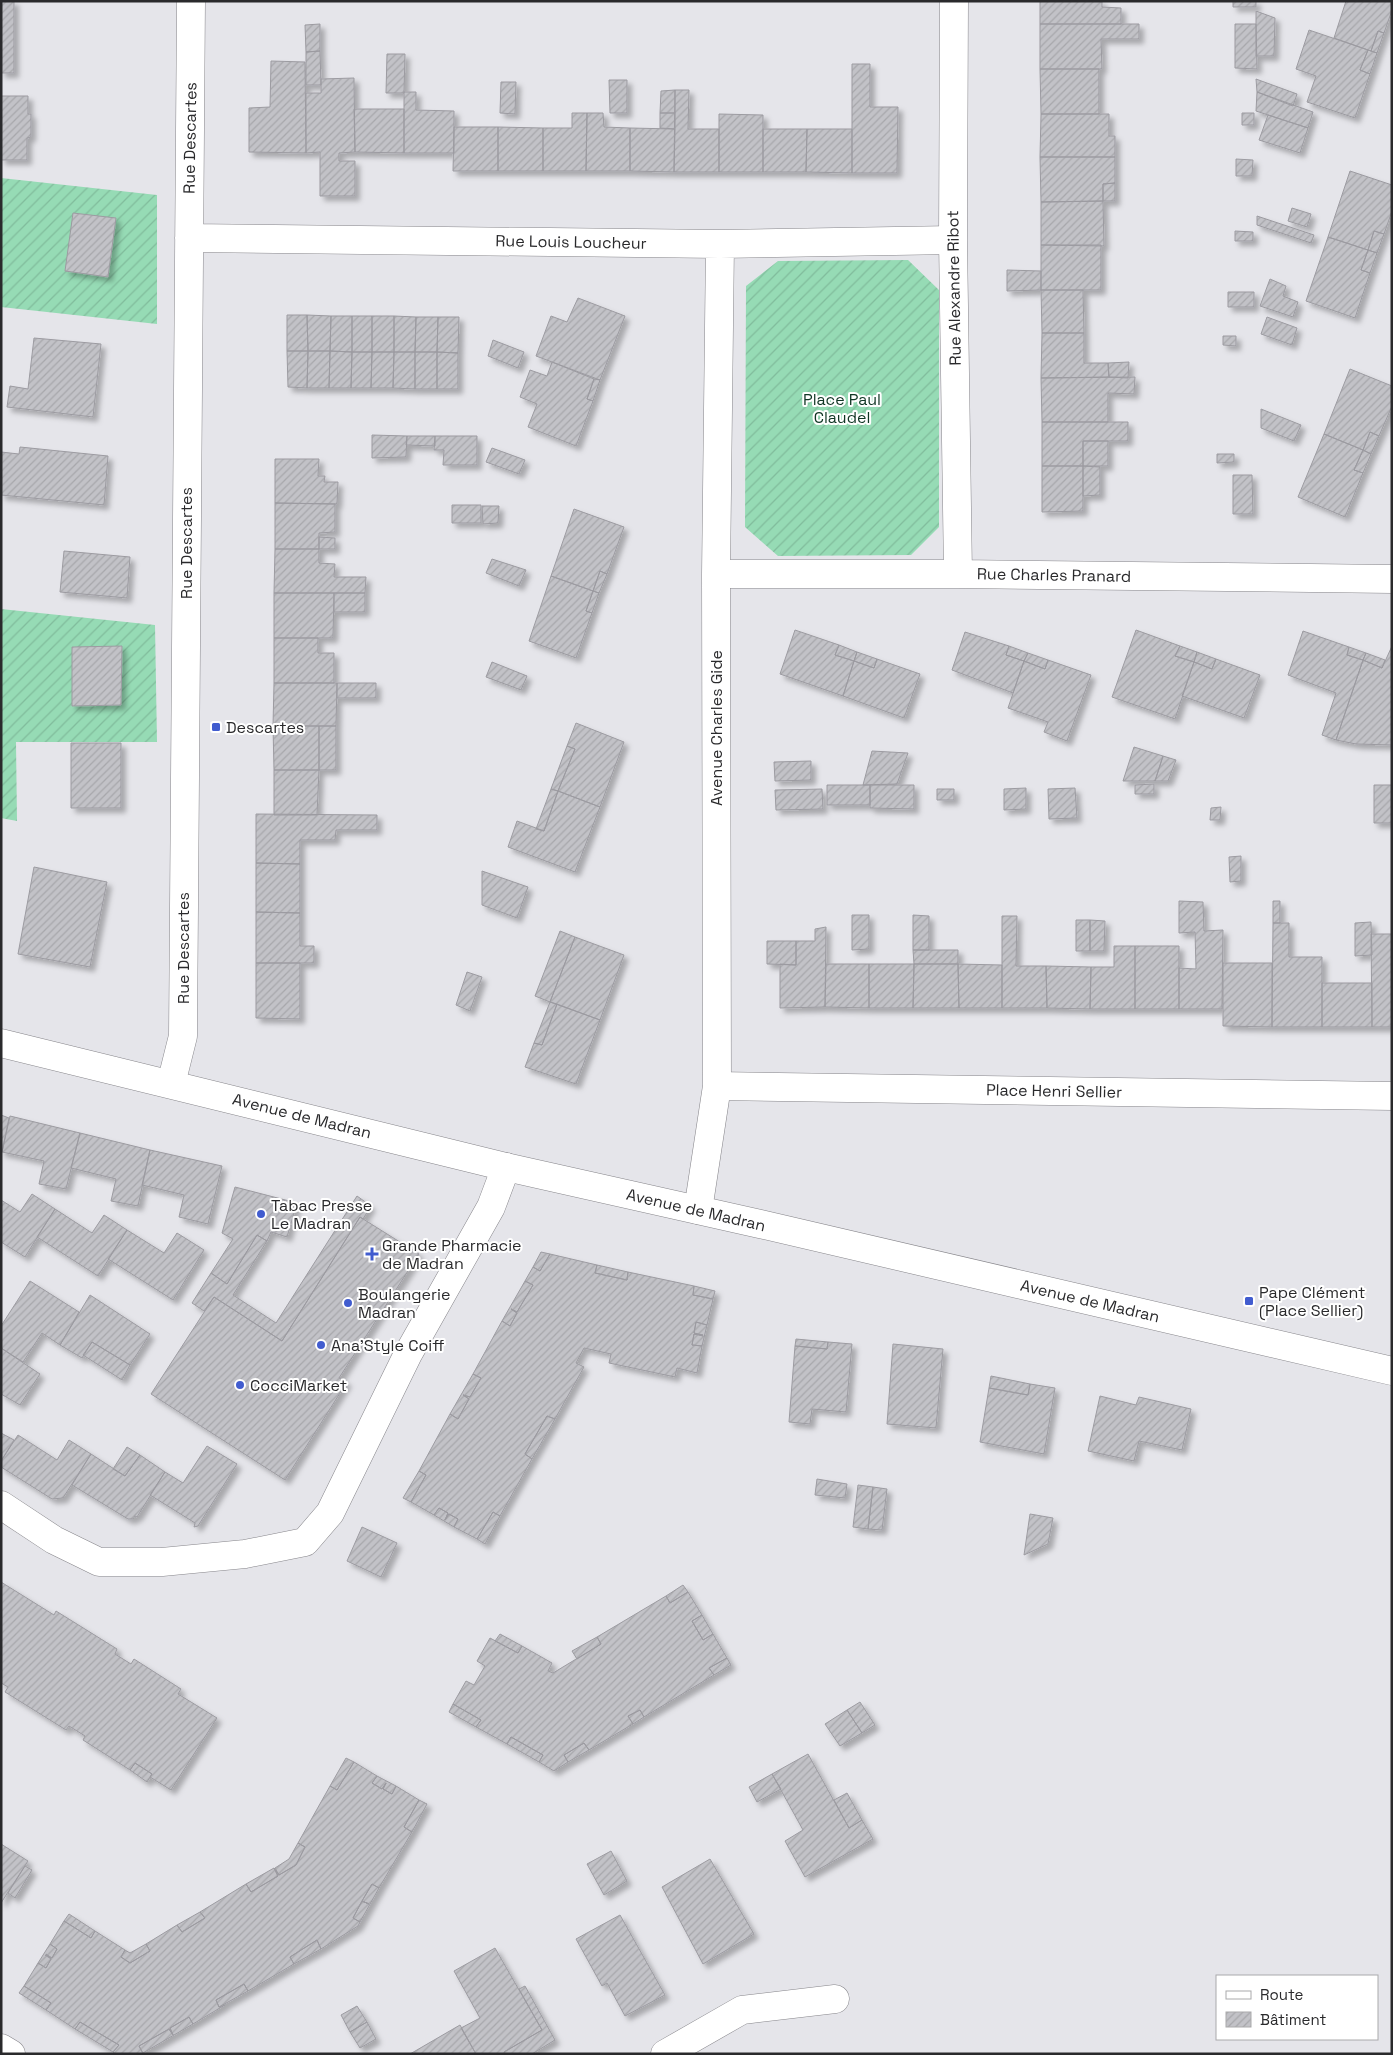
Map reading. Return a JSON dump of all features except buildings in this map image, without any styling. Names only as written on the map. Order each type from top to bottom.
[{"type":"street","name":"Rue Descartes","points":[[171,1084],[183,1036],[191,1]]},
{"type":"street","name":"Rue Alexandre Ribot","points":[[954,1],[953,240],[958,574]]},
{"type":"street","name":"Rue Louis Loucheur","points":[[189,238],[720,244],[953,240]]},
{"type":"street","name":"Avenue Charles Gide","points":[[698,1210],[717,1086],[716,574],[720,244]]},
{"type":"street","name":"Rue Charles Pranard","points":[[716,574],[958,574],[1392,579]]},
{"type":"street","name":"Avenue de Madran","points":[[1,1043],[506,1167],[1392,1371]]},
{"type":"street","name":"Place Henri Sellier","points":[[717,1086],[1392,1096]]},
{"type":"street","points":[[1,1506],[54,1540],[99,1562],[162,1562],[245,1554],[305,1542],[330,1513],[408,1354],[491,1207],[506,1167]]},
{"type":"street","points":[[665,2054],[742,2010],[835,1999]]},
{"type":"street","points":[[1,2048],[11,2054]]},
{"type":"green space","points":[[1,178],[157,195],[157,324],[1,307]]},
{"type":"green space","name":"Place Paul Claudel","points":[[908,260],[939,290],[939,527],[911,555],[778,556],[745,527],[746,286],[778,261]]},
{"type":"green space","points":[[1,609],[155,625],[157,742],[16,742],[17,821],[1,818]]},
{"type":"place","name":"Descartes","points":[[216,727]]},
{"type":"place","name":"Tabac Presse Le Madran","points":[[261,1214]]},
{"type":"place","name":"Grande Pharmacie de Madran","points":[[372,1254]]},
{"type":"place","name":"Pape Clément (Place Sellier)","points":[[1249,1301]]},
{"type":"place","name":"Boulangerie Madran","points":[[348,1303]]},
{"type":"place","name":"Ana'Style Coiff","points":[[321,1345]]},
{"type":"place","name":"CocciMarket","points":[[240,1385]]}]
